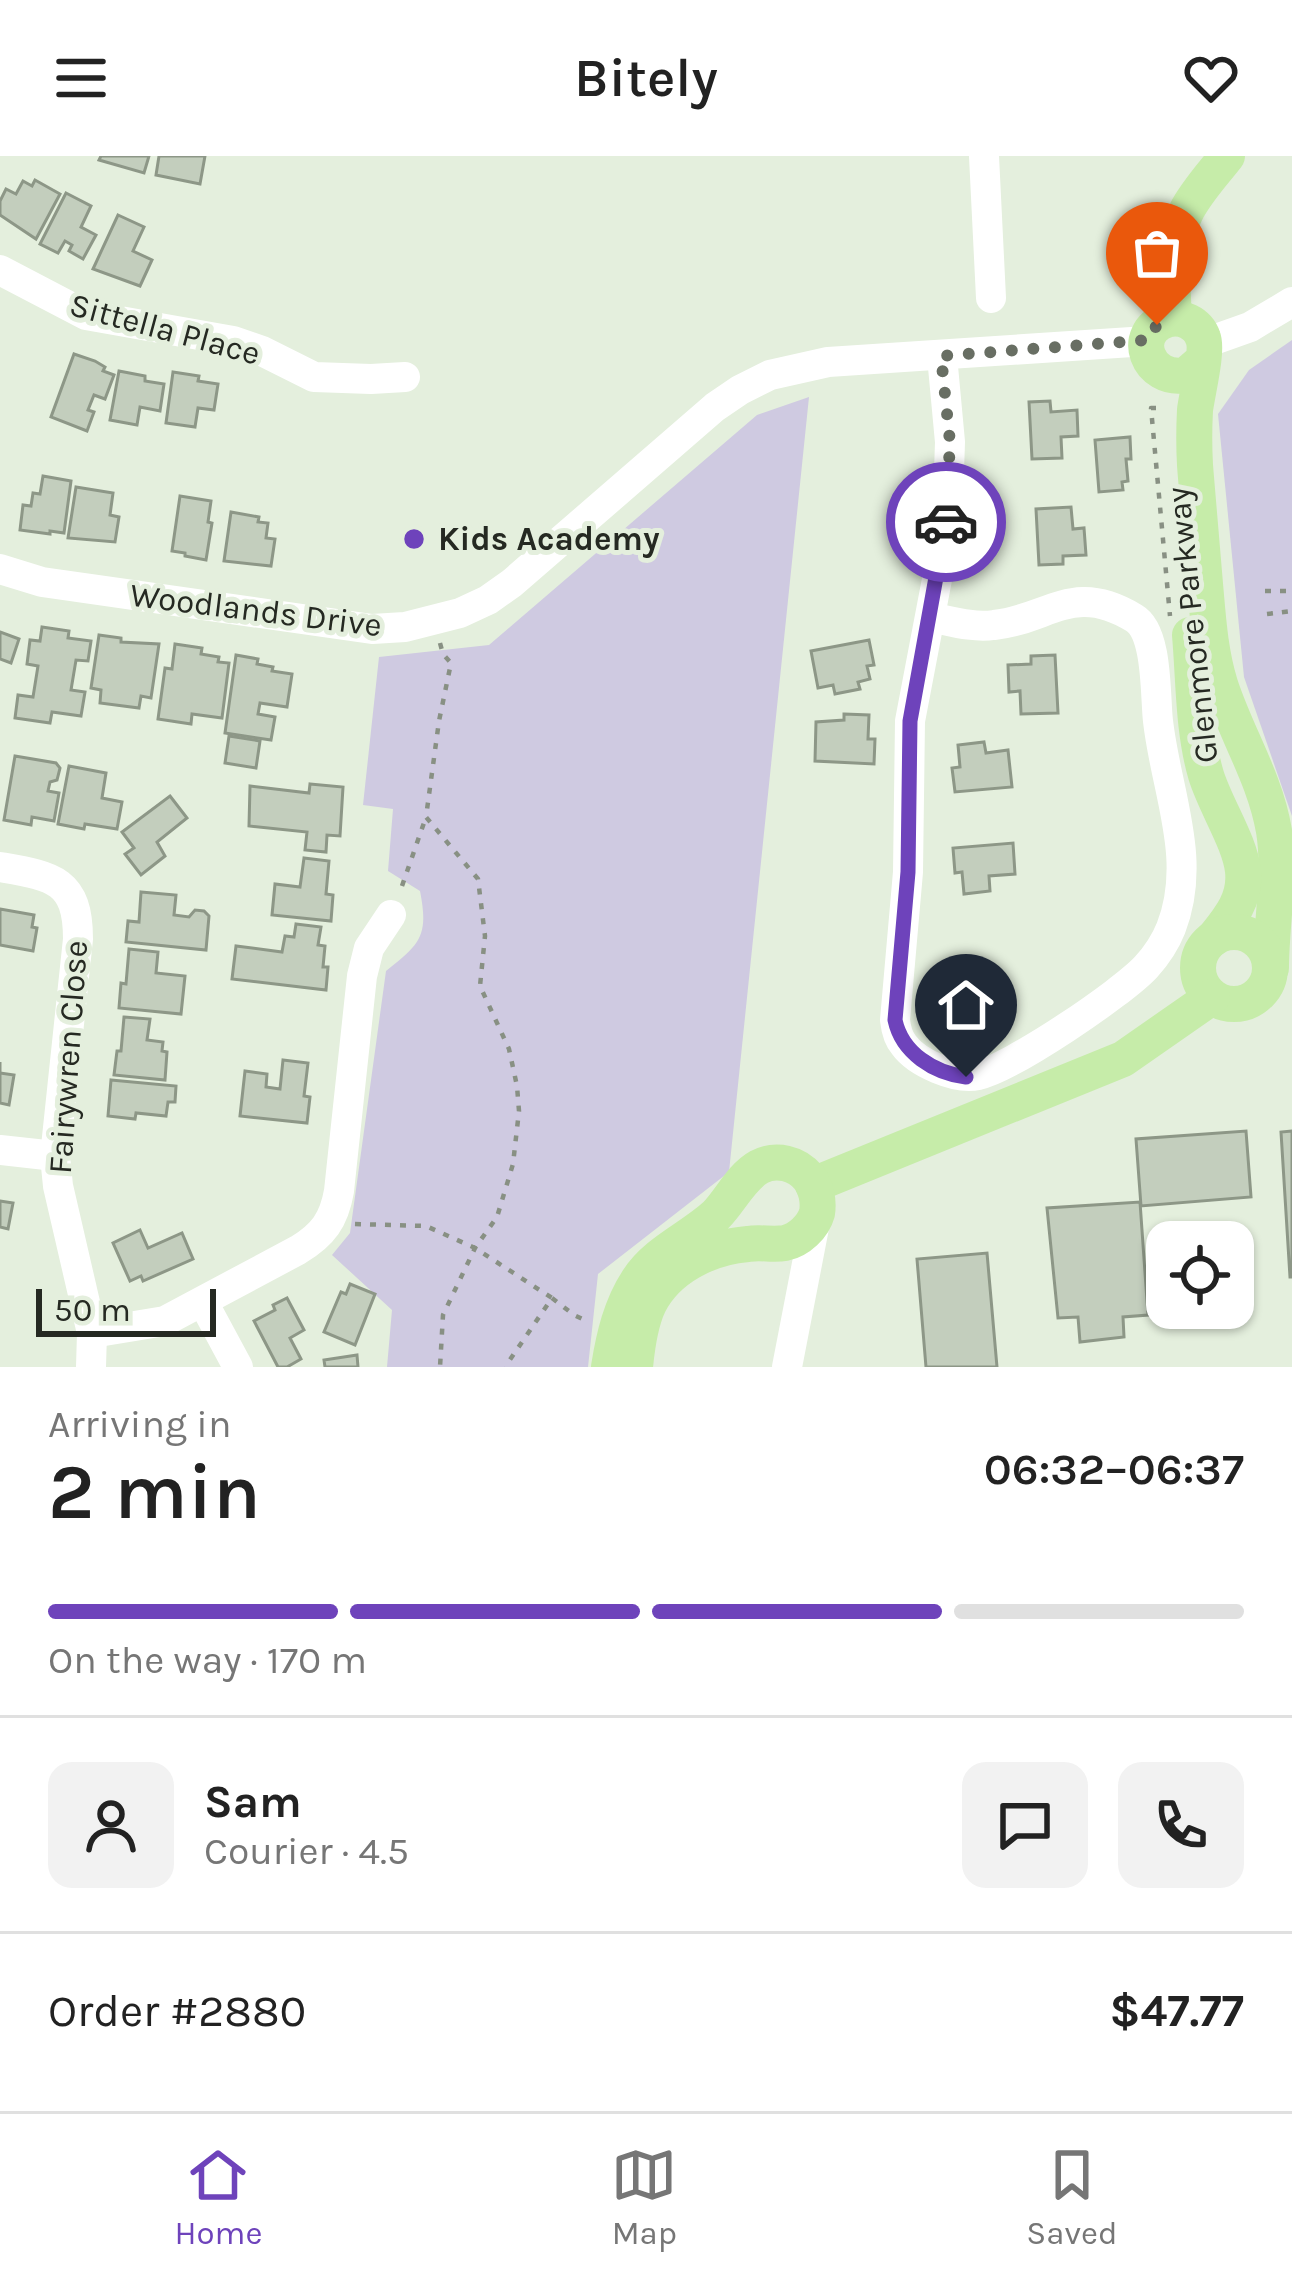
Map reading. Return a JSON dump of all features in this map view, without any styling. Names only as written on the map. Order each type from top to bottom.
[{"type":"main road","name":"Glenmore Parkway","points":[[1214,938],[1234,913],[1244,872],[1212,793],[1199,741],[1174,436],[1160,343],[1177,235],[1187,209],[1227,156]]},
{"type":"main road","points":[[1190,322],[1197,327],[1203,352],[1186,375],[1166,375],[1160,343],[1190,322]]},
{"type":"main road","name":"Glenmore Parkway","points":[[1203,352],[1194,439],[1208,623],[1221,687],[1256,768],[1274,829],[1277,862],[1271,968]]},
{"type":"main road","points":[[1241,932],[1263,945],[1271,968],[1263,992],[1240,1004],[1212,997],[1198,970],[1205,946],[1214,938],[1241,932]]},
{"type":"main road","points":[[815,1198],[1123,1059],[1212,997]]},
{"type":"main road","points":[[609,1367],[626,1301],[640,1276],[659,1257],[702,1227],[757,1168],[782,1162],[806,1174],[815,1198],[805,1233],[784,1243],[723,1248],[681,1268],[664,1282],[648,1306],[635,1367]]},
{"type":"main road","points":[[740,1188],[742,1223],[760,1240],[772,1243]]},
{"type":"street","points":[[984,156],[991,298]]},
{"type":"street","name":"Sittella Place","points":[[0,270],[86,315],[233,341],[314,377],[405,376]]},
{"type":"street","points":[[1203,352],[1292,302]]},
{"type":"street","name":"Woodlands Drive","points":[[0,569],[42,582],[329,625],[372,629],[433,622],[488,600],[512,583],[715,407],[770,376],[828,362],[1160,343]]},
{"type":"street","points":[[931,617],[988,626],[1083,601],[1138,620],[1150,644],[1158,726],[1183,859],[1180,899],[1170,931],[1145,968],[1021,1055],[966,1077],[950,1074],[910,1052],[898,1036],[895,1020],[908,872],[910,721],[944,540],[950,471],[941,356]]},
{"type":"street","name":"Fairywren Close","points":[[0,867],[46,877],[66,890],[76,908],[78,939],[55,1156],[92,1333],[91,1367]]},
{"type":"street","points":[[92,1333],[159,1323],[307,1244],[329,1224],[338,1191],[362,976],[369,949],[396,900]]},
{"type":"street","points":[[0,1150],[55,1156]]},
{"type":"street","points":[[788,1367],[815,1198]]},
{"type":"street","points":[[203,1302],[238,1367]]},
{"type":"path","points":[[1156,408],[1150,408],[1170,622]]},
{"type":"path","points":[[1264,591],[1292,591]]},
{"type":"path","points":[[1268,614],[1292,611]]},
{"type":"path","points":[[396,900],[426,817],[451,664],[440,641]]},
{"type":"path","points":[[426,817],[478,879],[484,936],[480,986],[506,1039],[518,1086],[517,1141],[505,1195],[443,1315],[440,1367]]},
{"type":"path","points":[[329,1224],[426,1226],[475,1248],[574,1315],[599,1325]]},
{"type":"path","points":[[505,1367],[552,1298]]},
{"type":"shaded area","points":[[1292,340],[1292,816],[1244,677],[1218,414],[1249,370]]},
{"type":"shaded area","points":[[809,397],[729,1172],[598,1274],[588,1367],[387,1367],[392,1310],[332,1255],[350,1233],[386,971],[414,946],[423,919],[420,891],[388,871],[393,809],[363,805],[379,657],[489,645],[757,415]]},
{"type":"building","points":[[101,156],[149,156],[144,173],[99,160]]},
{"type":"building","points":[[159,156],[205,156],[200,184],[156,175]]},
{"type":"building","points":[[35,180],[60,194],[36,239],[0,215],[6,189],[16,194],[23,181],[32,186]]},
{"type":"building","points":[[66,193],[91,206],[81,227],[96,235],[83,259],[69,251],[72,245],[65,241],[58,253],[40,244]]},
{"type":"building","points":[[118,215],[144,227],[133,251],[152,260],[140,286],[93,269]]},
{"type":"building","points":[[74,354],[114,375],[105,399],[94,395],[87,431],[51,417]]},
{"type":"building","points":[[119,371],[164,384],[160,411],[140,407],[137,425],[110,420]]},
{"type":"building","points":[[173,372],[218,384],[214,410],[198,408],[195,427],[166,423]]},
{"type":"building","points":[[1050,401],[1051,412],[1077,410],[1078,436],[1061,437],[1062,458],[1032,459],[1029,402]]},
{"type":"building","points":[[1130,437],[1131,459],[1126,459],[1128,481],[1122,482],[1123,490],[1099,492],[1095,440]]},
{"type":"building","points":[[43,476],[71,481],[64,533],[20,530],[23,505],[31,506],[33,493],[40,494]]},
{"type":"building","points":[[76,487],[113,493],[110,515],[119,517],[115,542],[68,538]]},
{"type":"building","points":[[180,496],[211,501],[206,560],[172,551]]},
{"type":"building","points":[[1071,507],[1073,529],[1084,528],[1086,555],[1063,556],[1063,564],[1039,565],[1036,509]]},
{"type":"building","points":[[231,512],[268,523],[266,538],[275,539],[271,566],[224,561]]},
{"type":"building","points":[[42,627],[91,641],[88,661],[76,660],[71,690],[85,692],[81,716],[52,712],[50,723],[15,718],[18,695],[33,697],[38,666],[27,664],[30,640],[40,641]]},
{"type":"building","points":[[0,632],[19,639],[11,663],[0,659]]},
{"type":"building","points":[[99,635],[121,638],[121,642],[159,644],[151,698],[141,696],[139,708],[100,703],[101,690],[91,688]]},
{"type":"building","points":[[869,640],[874,665],[867,666],[870,679],[858,682],[860,689],[835,694],[833,685],[818,688],[811,651]]},
{"type":"building","points":[[175,644],[202,648],[201,654],[229,663],[222,718],[192,714],[191,724],[158,719],[165,668],[172,669]]},
{"type":"building","points":[[236,655],[292,674],[287,707],[260,703],[258,714],[275,717],[271,740],[225,733]]},
{"type":"building","points":[[1055,655],[1058,713],[1021,714],[1020,691],[1009,692],[1008,665],[1031,664],[1031,656]]},
{"type":"building","points":[[844,714],[869,715],[874,764],[815,761],[816,722],[844,720]]},
{"type":"building","points":[[229,736],[260,741],[256,768],[225,763]]},
{"type":"building","points":[[984,742],[986,753],[1008,750],[1012,787],[955,792],[952,768],[960,767],[958,745]]},
{"type":"building","points":[[15,756],[56,763],[60,768],[48,791],[59,793],[54,821],[32,817],[31,825],[4,820]]},
{"type":"building","points":[[69,766],[106,773],[102,798],[122,802],[117,829],[58,824]]},
{"type":"building","points":[[310,784],[343,787],[340,836],[327,835],[326,852],[305,850],[307,832],[249,826],[250,786],[309,793]]},
{"type":"building","points":[[170,796],[187,818],[157,842],[165,856],[141,875],[125,854],[134,848],[122,832]]},
{"type":"building","points":[[1013,843],[1015,874],[989,876],[990,891],[964,894],[962,872],[955,873],[953,848]]},
{"type":"building","points":[[304,858],[329,861],[326,894],[333,895],[331,921],[272,915],[275,884],[300,887]]},
{"type":"building","points":[[141,892],[176,895],[174,915],[189,917],[195,910],[204,911],[209,916],[206,950],[126,942],[128,921],[139,922]]},
{"type":"building","points":[[0,909],[34,915],[33,951],[0,945]]},
{"type":"building","points":[[296,924],[321,927],[318,945],[325,946],[326,990],[232,979],[236,946],[282,952],[285,936],[294,937]]},
{"type":"building","points":[[129,949],[158,952],[156,973],[185,976],[181,1014],[119,1008]]},
{"type":"building","points":[[124,1017],[150,1019],[147,1040],[163,1042],[162,1051],[167,1052],[165,1080],[114,1075]]},
{"type":"building","points":[[283,1060],[308,1063],[307,1123],[240,1116],[245,1071],[267,1074],[266,1087],[280,1089]]},
{"type":"building","points":[[0,1073],[14,1075],[9,1105],[0,1103]]},
{"type":"building","points":[[111,1080],[176,1086],[175,1102],[168,1102],[166,1116],[108,1116]]},
{"type":"building","points":[[1246,1131],[1251,1197],[1141,1206],[1136,1139]]},
{"type":"building","points":[[1292,1131],[1292,1277],[1290,1277],[1281,1132]]},
{"type":"building","points":[[0,1201],[13,1203],[8,1229],[0,1227]]},
{"type":"building","points":[[1140,1202],[1146,1315],[1123,1317],[1124,1337],[1080,1342],[1078,1317],[1058,1318],[1047,1208]]},
{"type":"building","points":[[140,1230],[148,1248],[182,1233],[193,1259],[143,1281],[141,1276],[130,1281],[113,1243]]},
{"type":"building","points":[[987,1253],[997,1367],[926,1367],[917,1259]]},
{"type":"building","points":[[350,1284],[375,1294],[355,1345],[324,1332],[341,1292],[346,1294]]},
{"type":"building","points":[[287,1298],[304,1330],[290,1338],[301,1359],[278,1367],[254,1321]]},
{"type":"building","points":[[357,1355],[358,1367],[325,1367],[324,1360]]},
{"type":"way so far","points":[[946,522],[950,442],[941,356],[1147,340],[1157,325]]},
{"type":"place","name":"Kids Academy","points":[[414,539]]},
{"type":"route","points":[[946,522],[910,721],[908,872],[895,1020],[898,1036],[910,1052],[950,1074],[966,1077]]}]
